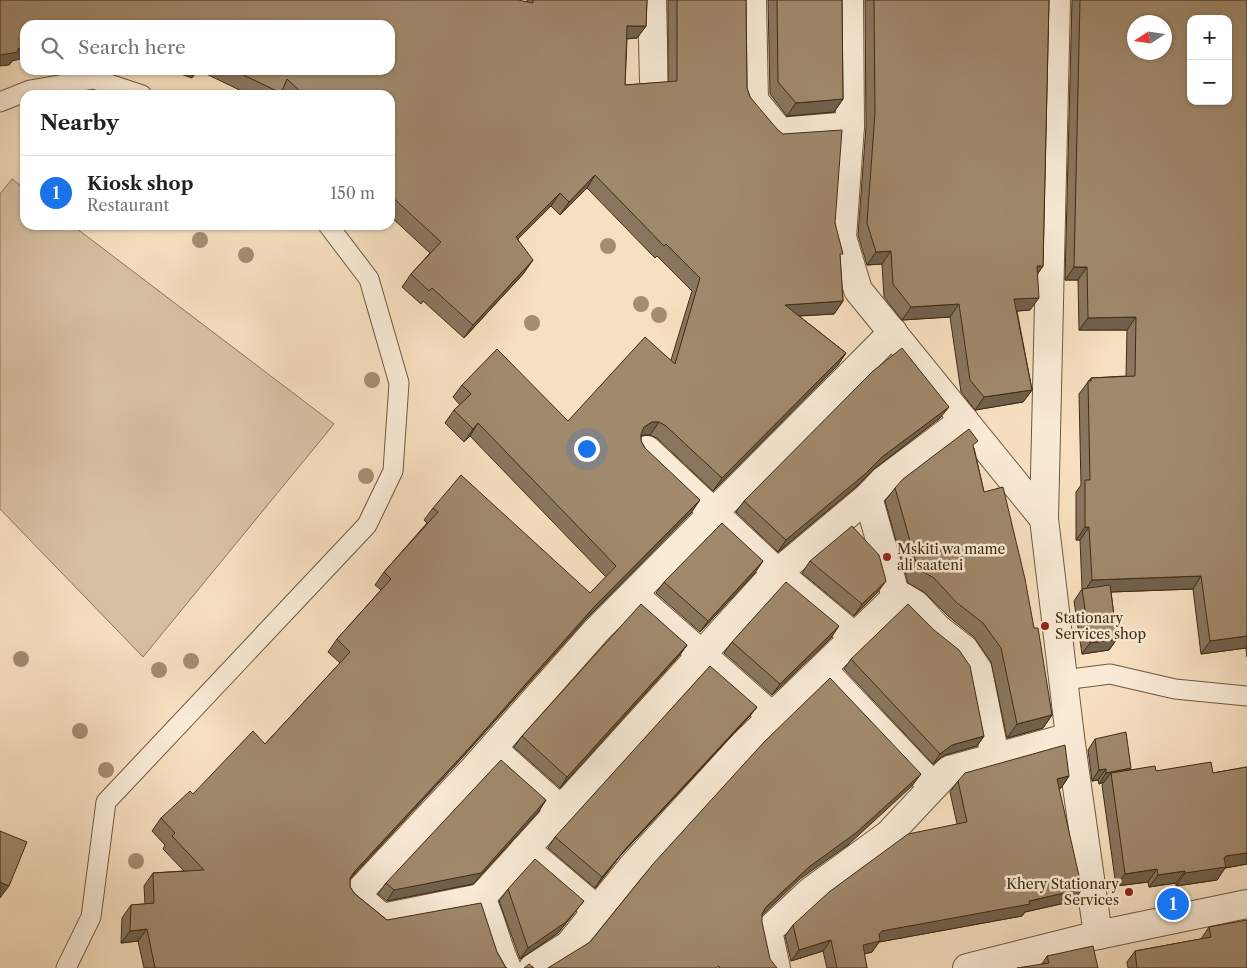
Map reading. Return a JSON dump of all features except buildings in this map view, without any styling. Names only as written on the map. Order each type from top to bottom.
[{"type":"street","points":[[652,0],[654,81]]},
{"type":"street","points":[[752,0],[754,100],[780,132],[850,126]]},
{"type":"street","points":[[849,0],[850,126],[842,237],[858,290],[1044,519]]},
{"type":"street","points":[[1056,0],[1044,519],[1070,737],[1098,935]]},
{"type":"street","points":[[893,332],[596,631],[492,749],[356,895],[382,918],[481,898],[778,573],[868,497],[883,481],[964,420]]},
{"type":"street","points":[[647,450],[778,573],[856,638]]},
{"type":"street","points":[[868,497],[896,597]]},
{"type":"street","points":[[632,594],[773,717]]},
{"type":"street","points":[[533,968],[569,945],[596,909],[744,744],[823,670],[896,597],[903,596],[916,605],[926,618],[964,648],[972,660],[978,670],[995,757]]},
{"type":"street","points":[[823,670],[933,786]]},
{"type":"street","points":[[776,968],[768,931],[811,891],[889,834],[948,770],[1070,737]]},
{"type":"street","points":[[492,749],[561,810]]},
{"type":"street","points":[[525,849],[596,909]]},
{"type":"street","points":[[481,898],[487,910],[495,943],[507,968]]},
{"type":"street","points":[[967,968],[1098,935],[1247,904]]},
{"type":"lane","points":[[30,90],[94,79],[127,90]]},
{"type":"lane","points":[[0,102],[20,94]]},
{"type":"lane","points":[[66,968],[91,917],[106,802],[367,525],[393,471],[400,383],[369,279],[332,230]]},
{"type":"lane","points":[[1064,680],[1110,674],[1175,688],[1247,696]]},
{"type":"shaded area","points":[[12,179],[20,185],[20,230],[79,230],[334,424],[143,657],[0,509],[0,194]]},
{"type":"place","name":"Mskiti wa mame ali saateni","points":[[887,557]]},
{"type":"place","name":"Stationary Services shop","points":[[1045,626]]},
{"type":"place","name":"Khery Stationary Services","points":[[1129,892]]},
{"type":"place","name":"Kiosk shop","points":[[1173,904]]}]
